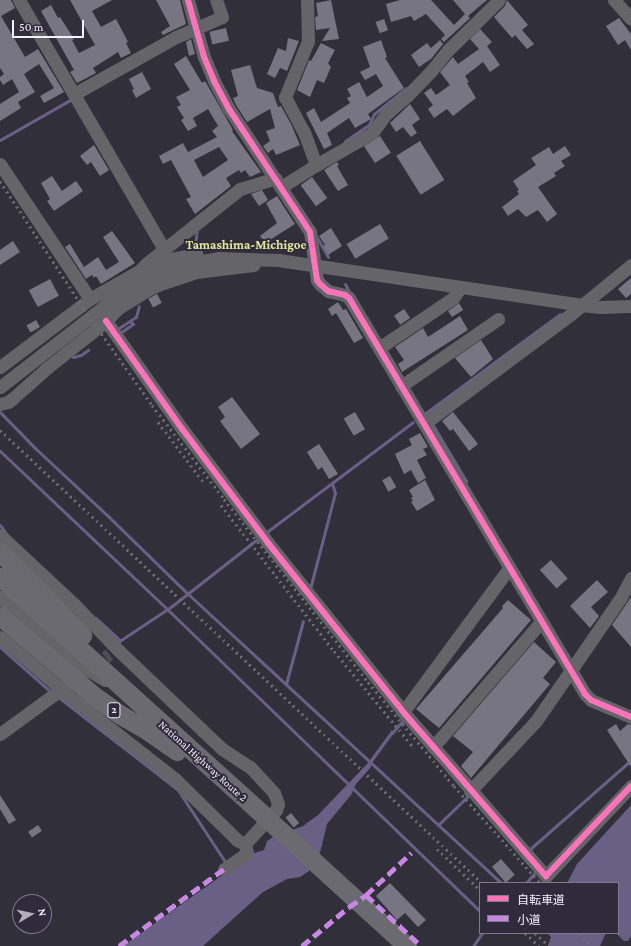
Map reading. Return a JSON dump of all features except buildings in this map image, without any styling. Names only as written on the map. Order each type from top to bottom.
[{"type":"highway","name":"2","points":[[0,552],[166,717],[183,743]]},
{"type":"highway","name":"National Highway Route 2","points":[[0,577],[407,946]]},
{"type":"highway","name":"2","points":[[0,616],[114,710],[148,731],[237,793]]},
{"type":"street","points":[[19,0],[164,249]]},
{"type":"street","points":[[188,0],[214,81],[229,109],[310,232],[320,284],[328,291],[348,296],[381,346],[428,421],[541,622],[569,669],[591,700],[631,717]]},
{"type":"street","points":[[74,94],[196,28],[222,18],[216,0]]},
{"type":"street","points":[[307,0],[308,41],[285,97],[304,132],[316,165]]},
{"type":"street","points":[[139,271],[164,249],[240,189],[278,183],[316,165],[372,133],[386,114],[412,91],[448,50],[499,0]]},
{"type":"street","points":[[614,0],[631,19]]},
{"type":"street","points":[[0,164],[90,299]]},
{"type":"street","points":[[0,367],[90,299],[139,271],[171,258],[222,250],[248,250],[264,258]]},
{"type":"street","points":[[0,387],[110,301],[152,277],[202,261],[226,258],[264,258],[581,305],[600,307],[631,306]]},
{"type":"street","points":[[0,404],[8,402],[12,399],[106,321],[117,309],[131,299],[163,283],[208,270],[254,264],[264,258]]},
{"type":"street","points":[[428,421],[581,305],[631,265]]},
{"type":"street","points":[[381,346],[453,298],[460,288]]},
{"type":"street","points":[[404,384],[498,319]]},
{"type":"street","points":[[106,321],[183,430],[260,533],[406,712],[546,876],[631,786]]},
{"type":"street","points":[[0,535],[74,604],[113,652],[222,749],[250,767],[277,798],[276,810],[245,844]]},
{"type":"street","points":[[406,712],[510,568]]},
{"type":"street","points":[[472,789],[536,721],[569,669],[620,599],[631,578]]},
{"type":"street","points":[[0,597],[63,655],[127,692]]},
{"type":"street","points":[[435,745],[541,622]]},
{"type":"street","points":[[0,637],[60,690],[175,779],[237,840],[245,844]]},
{"type":"street","points":[[0,734],[60,690]]},
{"type":"street","points":[[227,867],[247,853],[245,844]]},
{"type":"shaded area","points":[[392,730],[394,733],[372,763],[371,767],[356,784],[351,795],[327,824],[320,853],[309,871],[300,877],[287,879],[263,892],[203,946],[123,946],[252,854],[264,850],[267,841],[273,837],[303,826],[318,815],[367,764]]},
{"type":"shaded area","points":[[631,805],[631,936],[628,941],[624,941],[617,934],[619,934],[619,882],[568,882],[577,864]]},
{"type":"shaded area","points":[[548,934],[606,934],[600,946],[548,946],[551,937]]},
{"type":"waterway","points":[[345,141],[369,125],[374,114],[406,88]]},
{"type":"waterway","points":[[0,140],[70,100]]},
{"type":"waterway","points":[[195,245],[197,229]]},
{"type":"waterway","points":[[316,236],[328,257]]},
{"type":"waterway","points":[[345,284],[350,293]]},
{"type":"waterway","points":[[119,328],[136,317],[139,306]]},
{"type":"waterway","points":[[423,415],[560,314]]},
{"type":"waterway","points":[[121,335],[120,333],[133,324],[130,321]]},
{"type":"waterway","points":[[73,357],[81,355],[88,350]]},
{"type":"waterway","points":[[0,412],[35,448],[187,593],[500,882]]},
{"type":"waterway","points":[[264,534],[413,422]]},
{"type":"waterway","points":[[431,422],[466,481]]},
{"type":"waterway","points":[[0,451],[167,609],[479,910]]},
{"type":"waterway","points":[[310,589],[335,493],[332,483]]},
{"type":"waterway","points":[[0,525],[5,532]]},
{"type":"waterway","points":[[118,642],[172,606],[260,537]]},
{"type":"waterway","points":[[96,618],[120,640]]},
{"type":"waterway","points":[[286,684],[303,621]]},
{"type":"waterway","points":[[0,647],[52,693]]},
{"type":"waterway","points":[[57,696],[178,790],[226,863]]},
{"type":"waterway","points":[[392,733],[405,718]]},
{"type":"waterway","points":[[531,850],[530,849],[631,760]]},
{"type":"waterway","points":[[438,825],[469,795]]},
{"type":"waterway","points":[[527,882],[537,870]]},
{"type":"waterway","points":[[473,946],[481,934]]},
{"type":"tunnel","points":[[90,668],[110,654]]},
{"type":"railway","points":[[0,181],[84,309],[152,405],[224,499],[368,682],[454,786],[539,882]]},
{"type":"railway","points":[[158,422],[204,483]]},
{"type":"railway","points":[[0,430],[481,882]]},
{"type":"railway","points":[[221,505],[334,651],[414,748]]},
{"type":"railway","points":[[437,849],[479,889]]},
{"type":"railway","points":[[526,934],[539,946]]},
{"type":"railway","points":[[536,934],[549,946]]},
{"type":"railway","points":[[580,934],[591,946]]},
{"type":"marked path","points":[[302,946],[349,907],[366,895],[411,853]]},
{"type":"marked path","points":[[119,946],[224,869]]},
{"type":"marked path","points":[[366,895],[421,946]]},
{"type":"cycle path","points":[[188,0],[204,57],[214,81],[229,109],[310,232],[317,280],[328,291],[345,295],[349,298],[585,694],[591,700],[631,717]]},
{"type":"cycle path","points":[[106,321],[183,430],[268,543],[405,714],[546,876],[631,786]]},
{"type":"district","name":"Tamashima-Michigoe","points":[[246,245]]}]
